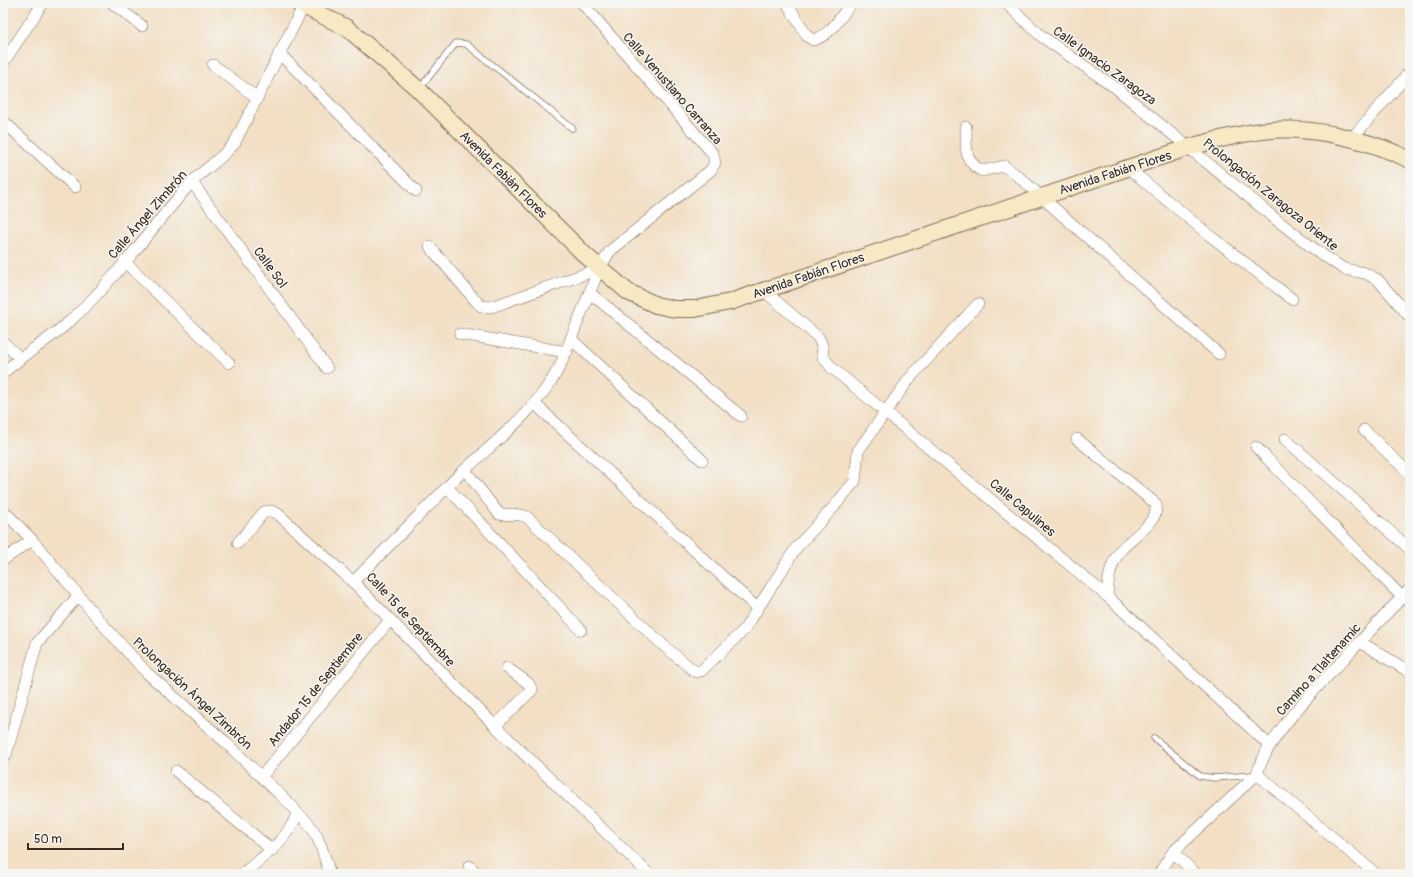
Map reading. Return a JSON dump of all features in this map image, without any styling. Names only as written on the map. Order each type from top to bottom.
[{"type":"main road","name":"Avenida Fabián Flores","points":[[301,4],[347,28],[418,90],[600,269],[628,292],[656,305],[675,309],[696,309],[730,302],[1190,147],[1241,134],[1282,129],[1352,138],[1390,150],[1410,160]]},
{"type":"street","points":[[3,63],[43,3]]},
{"type":"street","points":[[112,3],[142,26]]},
{"type":"street","name":"Calle Venustiano Carranza","points":[[582,3],[713,154],[715,162],[711,170],[610,251],[600,269]]},
{"type":"street","points":[[787,3],[807,36],[813,40],[821,38],[828,33],[852,3]]},
{"type":"street","name":"Calle Ignacio Zaragoza","points":[[1006,3],[1041,36],[1116,88],[1190,147]]},
{"type":"street","name":"Calle Ángel Zimbrón","points":[[3,373],[20,358],[70,321],[98,292],[192,182],[226,154],[235,142],[256,96],[280,53],[301,4]]},
{"type":"street","points":[[280,53],[416,191]]},
{"type":"street","points":[[213,66],[256,96]]},
{"type":"street","points":[[1352,138],[1410,72]]},
{"type":"street","points":[[3,121],[75,187]]},
{"type":"street","points":[[966,127],[967,158],[972,166],[982,171],[1004,166],[1019,177],[1219,354]]},
{"type":"street","name":"Prolongación Zaragoza Oriente","points":[[1190,147],[1317,251],[1344,269],[1366,273],[1378,280],[1410,317]]},
{"type":"street","points":[[1128,168],[1209,236],[1292,300]]},
{"type":"street","name":"Calle Sol","points":[[192,182],[327,368]]},
{"type":"street","points":[[430,247],[475,300],[481,306],[491,308],[600,269]]},
{"type":"street","points":[[124,261],[229,363]]},
{"type":"street","name":"Calle 15 de Septiembre","points":[[600,269],[567,352],[553,380],[535,404],[447,487],[353,582],[495,726],[649,874]]},
{"type":"street","name":"Calle Capulines","points":[[763,290],[818,337],[822,345],[823,357],[832,368],[1107,596],[1269,745]]},
{"type":"street","points":[[590,293],[741,416]]},
{"type":"street","points":[[465,470],[499,514],[507,516],[520,513],[527,517],[664,646],[693,670],[697,672],[702,671],[744,630],[796,548],[832,509],[855,481],[858,452],[909,379],[978,304]]},
{"type":"street","points":[[460,334],[567,352]]},
{"type":"street","points":[[572,340],[702,460]]},
{"type":"street","points":[[3,342],[20,358]]},
{"type":"street","points":[[535,404],[757,608]]},
{"type":"street","points":[[1364,430],[1410,474]]},
{"type":"street","points":[[1077,439],[1156,504],[1157,511],[1153,519],[1120,551],[1111,567],[1107,596]]},
{"type":"street","points":[[1285,439],[1410,549]]},
{"type":"street","points":[[1256,447],[1406,593]]},
{"type":"street","points":[[447,487],[581,630]]},
{"type":"street","name":"Prolongación Ángel Zimbrón","points":[[3,510],[32,540],[78,596],[146,672],[262,776],[293,807],[297,813],[308,821],[316,833],[330,874]]},
{"type":"street","points":[[238,543],[264,512],[271,511],[278,514],[353,582]]},
{"type":"street","points":[[3,560],[32,540]]},
{"type":"street","name":"Camino a Tlaltenamic","points":[[1257,774],[1261,761],[1269,745],[1312,692],[1406,593]]},
{"type":"street","points":[[3,758],[6,755],[37,643],[78,596]]},
{"type":"street","name":"Andador 15 de Septiembre","points":[[262,776],[390,620]]},
{"type":"street","points":[[1360,642],[1410,672]]},
{"type":"street","points":[[495,726],[532,690],[528,683],[507,668]]},
{"type":"street","points":[[176,770],[272,850]]},
{"type":"street","points":[[1159,874],[1173,852],[1257,774],[1376,874]]},
{"type":"street","points":[[242,874],[272,850],[295,821],[297,813]]},
{"type":"street","points":[[1173,852],[1196,874]]},
{"type":"street","points":[[469,866],[477,874]]},
{"type":"lane","points":[[418,90],[456,43],[466,44],[572,128]]},
{"type":"lane","points":[[1154,738],[1200,776],[1233,778],[1257,774]]}]
